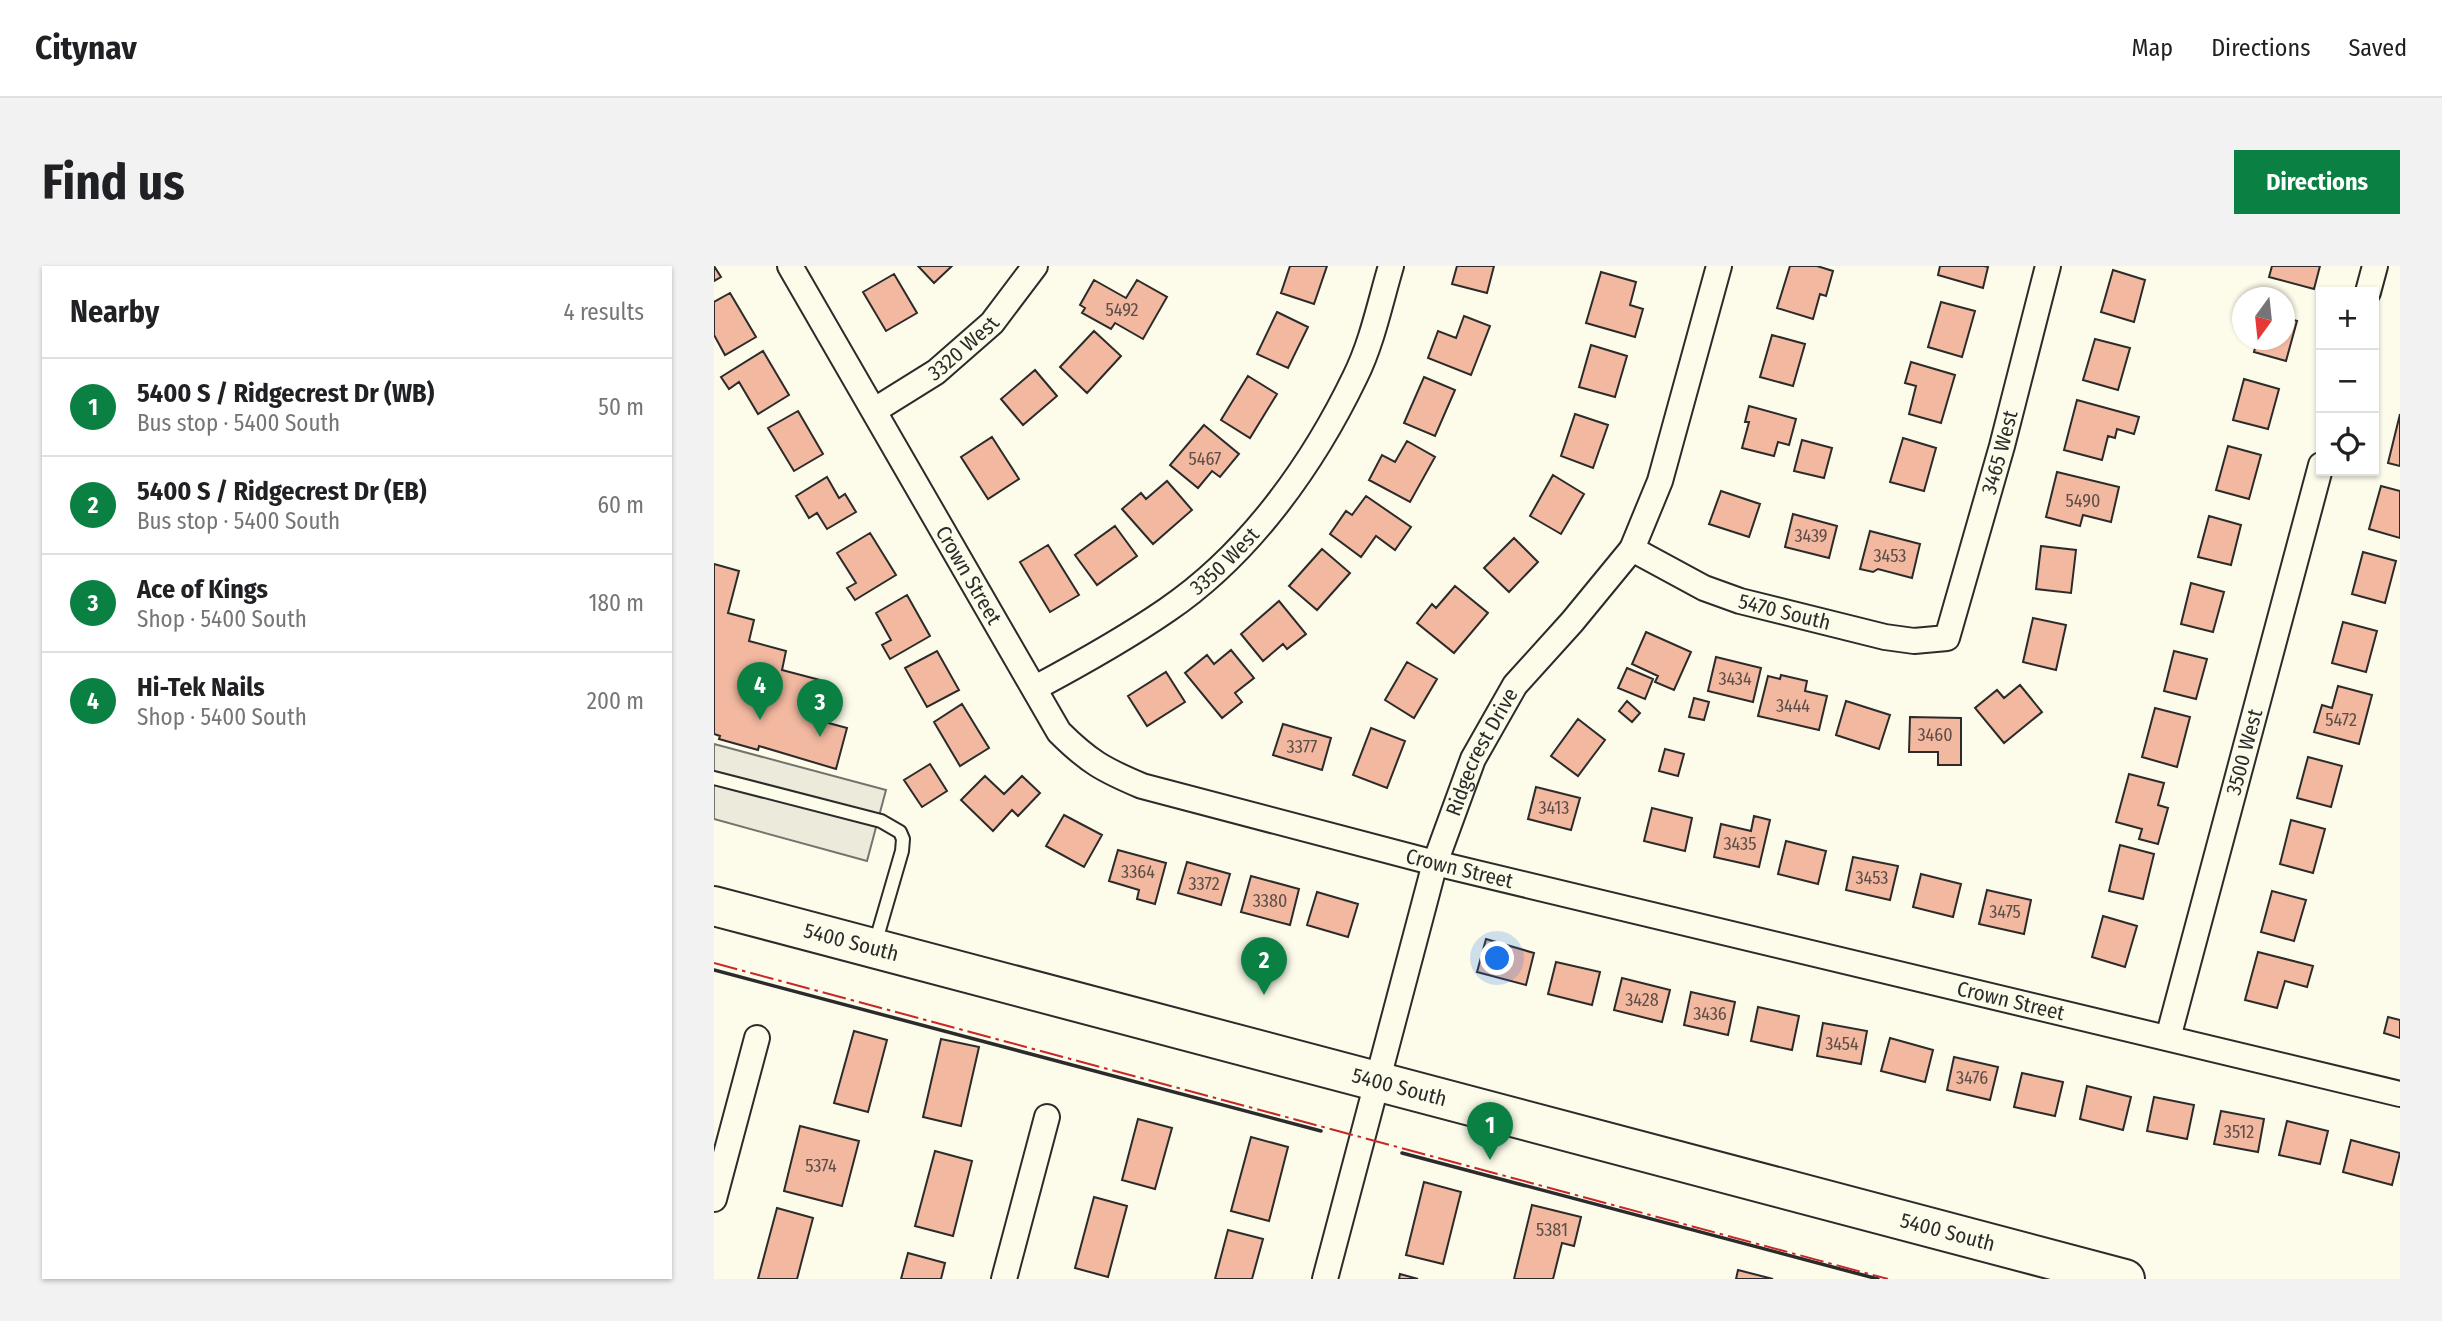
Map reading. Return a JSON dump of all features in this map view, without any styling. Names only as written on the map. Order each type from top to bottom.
[{"type":"main road","name":"5400 South","points":[[714,906],[2125,1279]]},
{"type":"street","name":"Crown Street","points":[[790,266],[1059,732],[1080,753],[1103,770],[1142,786],[1435,863],[2400,1094]]},
{"type":"street","name":"3320 West","points":[[875,410],[936,372],[992,323],[1035,266]]},
{"type":"street","name":"3350 West","points":[[1035,688],[1101,652],[1169,609],[1215,570],[1258,526],[1312,456],[1356,375],[1391,266]]},
{"type":"street","name":"Ridgecrest Drive","points":[[1325,1279],[1435,863],[1473,759],[1515,685],[1572,622],[1632,549],[1660,481],[1719,266]]},
{"type":"street","name":"3465 West","points":[[1947,638],[2002,446],[2049,266]]},
{"type":"street","points":[[2369,287],[2375,266]]},
{"type":"street","name":"3500 West","points":[[2168,1038],[2318,476]]},
{"type":"street","name":"5470 South","points":[[1632,549],[1703,588],[1740,601],[1885,636],[1914,641],[1947,638]]},
{"type":"street","points":[[714,1199],[757,1038]]},
{"type":"street","points":[[1004,1279],[1047,1117]]},
{"type":"lane","points":[[714,778],[881,821],[900,832],[903,839],[902,851],[873,948]]},
{"type":"shaded area","points":[[714,744],[886,790],[867,861],[714,819]]},
{"type":"building","points":[[714,266],[721,277],[714,281]]},
{"type":"building","points":[[918,266],[952,266],[934,283]]},
{"type":"building","points":[[1290,266],[1327,266],[1314,304],[1281,293]]},
{"type":"building","points":[[1457,266],[1494,266],[1487,293],[1452,284]]},
{"type":"building","points":[[1790,266],[1817,266],[1833,271],[1826,296],[1820,294],[1813,319],[1777,308]]},
{"type":"building","points":[[1940,266],[1988,267],[1983,288],[1938,275]]},
{"type":"building","points":[[2272,266],[2320,266],[2314,289],[2269,277]]},
{"type":"building","points":[[2113,270],[2145,280],[2134,322],[2101,312]]},
{"type":"building","points":[[1601,272],[1636,282],[1630,305],[1643,309],[1635,337],[1586,323]]},
{"type":"building","points":[[894,274],[917,313],[886,331],[863,292]]},
{"type":"building","points":[[1094,280],[1126,298],[1137,280],[1167,297],[1143,339],[1115,323],[1111,329],[1082,313],[1085,308],[1080,305]]},
{"type":"building","points":[[730,293],[756,337],[725,355],[714,335],[714,302]]},
{"type":"building","points":[[1941,302],[1975,311],[1962,357],[1928,347]]},
{"type":"building","points":[[1277,312],[1308,327],[1288,368],[1257,354]]},
{"type":"building","points":[[1464,316],[1490,326],[1471,375],[1428,358],[1438,331],[1456,338]]},
{"type":"building","points":[[1094,331],[1121,356],[1087,393],[1060,367]]},
{"type":"building","points":[[1772,335],[1805,344],[1793,386],[1760,377]]},
{"type":"building","points":[[2095,339],[2130,348],[2118,390],[2083,380]]},
{"type":"building","points":[[1591,345],[1627,356],[1615,397],[1579,387]]},
{"type":"building","points":[[2254,350],[2289,350],[2286,361]]},
{"type":"building","points":[[763,351],[789,395],[758,414],[739,382],[729,389],[721,377]]},
{"type":"building","points":[[1911,362],[1955,375],[1941,423],[1909,414],[1916,386],[1905,383]]},
{"type":"building","points":[[1035,370],[1057,396],[1023,425],[1001,399]]},
{"type":"building","points":[[1248,376],[1277,394],[1250,438],[1221,420]]},
{"type":"building","points":[[1424,377],[1455,390],[1435,436],[1404,423]]},
{"type":"building","points":[[2244,379],[2279,389],[2268,429],[2233,420]]},
{"type":"building","points":[[2077,400],[2139,417],[2134,434],[2117,429],[2115,438],[2108,436],[2102,460],[2064,450]]},
{"type":"building","points":[[1749,406],[1796,419],[1789,445],[1778,442],[1774,456],[1742,448],[1749,422],[1745,422]]},
{"type":"building","points":[[798,411],[823,454],[794,471],[768,428]]},
{"type":"building","points":[[1575,414],[1608,425],[1593,468],[1561,456]]},
{"type":"building","points":[[2400,414],[2400,466],[2388,463]]},
{"type":"building","points":[[1204,425],[1239,454],[1220,477],[1212,471],[1198,488],[1170,465]]},
{"type":"building","points":[[992,437],[1019,479],[988,499],[961,457]]},
{"type":"building","points":[[1903,438],[1936,448],[1924,491],[1890,482]]},
{"type":"building","points":[[1802,440],[1832,448],[1824,478],[1794,471]]},
{"type":"building","points":[[1407,441],[1435,457],[1410,502],[1369,480],[1382,455],[1395,462]]},
{"type":"building","points":[[2228,446],[2261,455],[2249,499],[2216,490]]},
{"type":"building","points":[[2057,472],[2119,487],[2111,522],[2083,515],[2080,526],[2046,517]]},
{"type":"building","points":[[1553,475],[1584,494],[1561,534],[1530,516]]},
{"type":"building","points":[[827,477],[839,498],[845,494],[856,512],[827,529],[817,513],[809,518],[796,496]]},
{"type":"building","points":[[1167,481],[1192,510],[1153,544],[1122,509],[1141,493],[1146,499]]},
{"type":"building","points":[[2381,486],[2400,491],[2400,538],[2369,529]]},
{"type":"building","points":[[1721,491],[1760,504],[1749,537],[1709,524]]},
{"type":"building","points":[[1366,496],[1411,527],[1395,550],[1376,536],[1361,557],[1330,534],[1346,511],[1352,515]]},
{"type":"building","points":[[1793,514],[1837,526],[1829,558],[1785,547]]},
{"type":"building","points":[[2209,516],[2241,525],[2231,565],[2198,557]]},
{"type":"building","points":[[1115,526],[1137,556],[1097,585],[1075,555]]},
{"type":"building","points":[[1870,531],[1920,544],[1912,578],[1878,569],[1873,572],[1860,569]]},
{"type":"building","points":[[870,533],[896,575],[855,600],[847,588],[856,583],[837,553]]},
{"type":"building","points":[[1514,538],[1538,562],[1509,592],[1484,568]]},
{"type":"building","points":[[1048,545],[1079,595],[1050,612],[1020,562]]},
{"type":"building","points":[[2041,546],[2076,550],[2071,593],[2036,589]]},
{"type":"building","points":[[1322,549],[1350,573],[1317,610],[1289,586]]},
{"type":"building","points":[[2363,552],[2396,561],[2385,603],[2352,594]]},
{"type":"building","points":[[714,564],[739,571],[728,613],[754,620],[749,641],[786,651],[782,670],[820,680],[810,718],[847,728],[836,769],[759,746],[758,750],[719,739],[720,736],[714,734]]},
{"type":"building","points":[[2191,583],[2224,592],[2213,632],[2181,624]]},
{"type":"building","points":[[1455,586],[1488,613],[1454,653],[1417,623],[1432,604],[1436,608]]},
{"type":"building","points":[[907,595],[930,636],[890,659],[882,645],[891,640],[876,613]]},
{"type":"building","points":[[1279,601],[1306,634],[1287,649],[1283,644],[1263,661],[1241,634]]},
{"type":"building","points":[[2033,618],[2066,625],[2056,670],[2023,662]]},
{"type":"building","points":[[2343,622],[2377,631],[2366,672],[2332,663]]},
{"type":"building","points":[[1646,632],[1691,652],[1674,690],[1655,682],[1658,676],[1632,664]]},
{"type":"building","points":[[1231,650],[1254,678],[1235,693],[1242,702],[1222,718],[1185,673],[1207,655],[1214,664]]},
{"type":"building","points":[[937,651],[959,690],[927,707],[905,668]]},
{"type":"building","points":[[2174,651],[2207,659],[2196,699],[2164,691]]},
{"type":"building","points":[[1716,657],[1761,668],[1753,702],[1708,691]]},
{"type":"building","points":[[1407,662],[1437,679],[1414,718],[1385,700]]},
{"type":"building","points":[[1627,668],[1653,679],[1645,699],[1618,688]]},
{"type":"building","points":[[1166,672],[1185,702],[1147,726],[1128,696]]},
{"type":"building","points":[[1781,675],[1807,681],[1805,691],[1827,696],[1819,730],[1758,716],[1768,676],[1780,679]]},
{"type":"building","points":[[2020,685],[2042,712],[2004,743],[1975,708],[1997,690],[2004,698]]},
{"type":"building","points":[[2338,686],[2372,695],[2359,744],[2314,732],[2322,705],[2332,708]]},
{"type":"building","points":[[1694,698],[1709,702],[1704,720],[1689,717]]},
{"type":"building","points":[[1627,701],[1640,713],[1632,722],[1619,711]]},
{"type":"building","points":[[1846,701],[1890,715],[1879,749],[1836,735]]},
{"type":"building","points":[[962,704],[989,748],[960,766],[934,722]]},
{"type":"building","points":[[2155,708],[2190,717],[2177,767],[2142,757]]},
{"type":"building","points":[[1910,717],[1961,718],[1961,765],[1938,765],[1938,752],[1909,752]]},
{"type":"building","points":[[1578,719],[1605,740],[1578,776],[1551,756]]},
{"type":"building","points":[[1283,724],[1331,738],[1322,770],[1273,755]]},
{"type":"building","points":[[1371,728],[1405,741],[1387,788],[1353,775]]},
{"type":"building","points":[[1665,749],[1684,754],[1678,776],[1659,771]]},
{"type":"building","points":[[2308,757],[2342,766],[2331,807],[2297,798]]},
{"type":"building","points":[[930,764],[947,791],[922,807],[904,780]]},
{"type":"building","points":[[2129,774],[2164,783],[2158,805],[2168,808],[2158,844],[2139,839],[2142,829],[2116,822]]},
{"type":"building","points":[[985,776],[1004,794],[1022,776],[1040,793],[1018,816],[1012,810],[993,831],[961,800]]},
{"type":"building","points":[[1536,787],[1580,798],[1571,830],[1528,819]]},
{"type":"building","points":[[1652,808],[1692,818],[1685,851],[1644,841]]},
{"type":"building","points":[[1064,815],[1102,835],[1084,867],[1046,846]]},
{"type":"building","points":[[1754,816],[1770,820],[1759,867],[1714,857],[1721,824],[1751,831]]},
{"type":"building","points":[[2291,820],[2325,829],[2313,873],[2280,864]]},
{"type":"building","points":[[1786,841],[1826,851],[1818,884],[1778,874]]},
{"type":"building","points":[[2120,845],[2154,854],[2143,899],[2109,891]]},
{"type":"building","points":[[1118,850],[1166,863],[1155,904],[1137,899],[1139,890],[1109,881]]},
{"type":"building","points":[[1853,857],[1898,866],[1890,900],[1846,890]]},
{"type":"building","points":[[1187,862],[1230,874],[1221,905],[1178,893]]},
{"type":"building","points":[[1921,874],[1961,884],[1953,917],[1913,907]]},
{"type":"building","points":[[1251,876],[1299,889],[1290,925],[1241,912]]},
{"type":"building","points":[[1987,890],[2031,900],[2024,934],[1979,924]]},
{"type":"building","points":[[2272,891],[2306,900],[2294,941],[2261,932]]},
{"type":"building","points":[[1317,892],[1358,904],[1348,937],[1307,925]]},
{"type":"building","points":[[2103,916],[2137,926],[2125,967],[2092,957]]},
{"type":"building","points":[[1486,939],[1534,953],[1526,985],[1477,972]]},
{"type":"building","points":[[2258,952],[2313,966],[2307,987],[2285,981],[2277,1008],[2245,1000]]},
{"type":"building","points":[[1556,962],[1600,972],[1592,1005],[1548,994]]},
{"type":"building","points":[[1622,978],[1670,990],[1662,1022],[1614,1010]]},
{"type":"building","points":[[1691,992],[1735,1002],[1728,1035],[1684,1025]]},
{"type":"building","points":[[1758,1007],[1799,1016],[1792,1050],[1751,1041]]},
{"type":"building","points":[[2388,1017],[2400,1020],[2400,1038],[2384,1033]]},
{"type":"building","points":[[1823,1023],[1867,1031],[1861,1064],[1817,1056]]},
{"type":"building","points":[[854,1031],[887,1040],[868,1112],[834,1103]]},
{"type":"building","points":[[1890,1038],[1933,1050],[1925,1082],[1881,1071]]},
{"type":"building","points":[[941,1039],[979,1047],[961,1126],[923,1117]]},
{"type":"building","points":[[1954,1057],[1998,1067],[1990,1100],[1947,1090]]},
{"type":"building","points":[[2022,1073],[2063,1082],[2055,1116],[2014,1107]]},
{"type":"building","points":[[2087,1086],[2131,1097],[2123,1130],[2080,1119]]},
{"type":"building","points":[[2154,1097],[2194,1105],[2187,1139],[2147,1131]]},
{"type":"building","points":[[2221,1111],[2264,1119],[2258,1152],[2214,1144]]},
{"type":"building","points":[[1138,1119],[1172,1128],[1155,1189],[1122,1180]]},
{"type":"building","points":[[2287,1121],[2328,1131],[2320,1164],[2279,1155]]},
{"type":"building","points":[[800,1126],[859,1141],[842,1206],[784,1191]]},
{"type":"building","points":[[1251,1137],[1288,1147],[1269,1221],[1231,1211]]},
{"type":"building","points":[[2351,1140],[2400,1153],[2392,1185],[2343,1172]]},
{"type":"building","points":[[935,1151],[972,1161],[953,1236],[915,1226]]},
{"type":"building","points":[[1424,1182],[1461,1192],[1443,1264],[1406,1255]]},
{"type":"building","points":[[1094,1197],[1127,1206],[1108,1277],[1075,1268]]},
{"type":"building","points":[[1532,1205],[1581,1217],[1574,1246],[1562,1243],[1553,1279],[1514,1279]]},
{"type":"building","points":[[777,1208],[813,1218],[797,1279],[758,1279]]},
{"type":"building","points":[[1228,1230],[1263,1239],[1252,1279],[1215,1279]]},
{"type":"building","points":[[908,1253],[945,1263],[941,1279],[901,1279]]},
{"type":"building","points":[[1738,1270],[1773,1279],[1736,1279]]},
{"type":"building","points":[[1400,1274],[1418,1279],[1399,1279]]},
{"type":"wall","points":[[714,970],[1321,1131]]},
{"type":"wall","points":[[1402,1153],[1878,1279]]},
{"type":"power","points":[[714,963],[1888,1279]]},
{"type":"place","name":"Hi-Tek Nails","points":[[760,720]]},
{"type":"place","name":"Ace of Kings","points":[[820,737]]},
{"type":"place","name":"5400 S / Ridgecrest Dr (EB)","points":[[1264,995]]},
{"type":"place","name":"5400 S / Ridgecrest Dr (WB)","points":[[1490,1160]]}]
